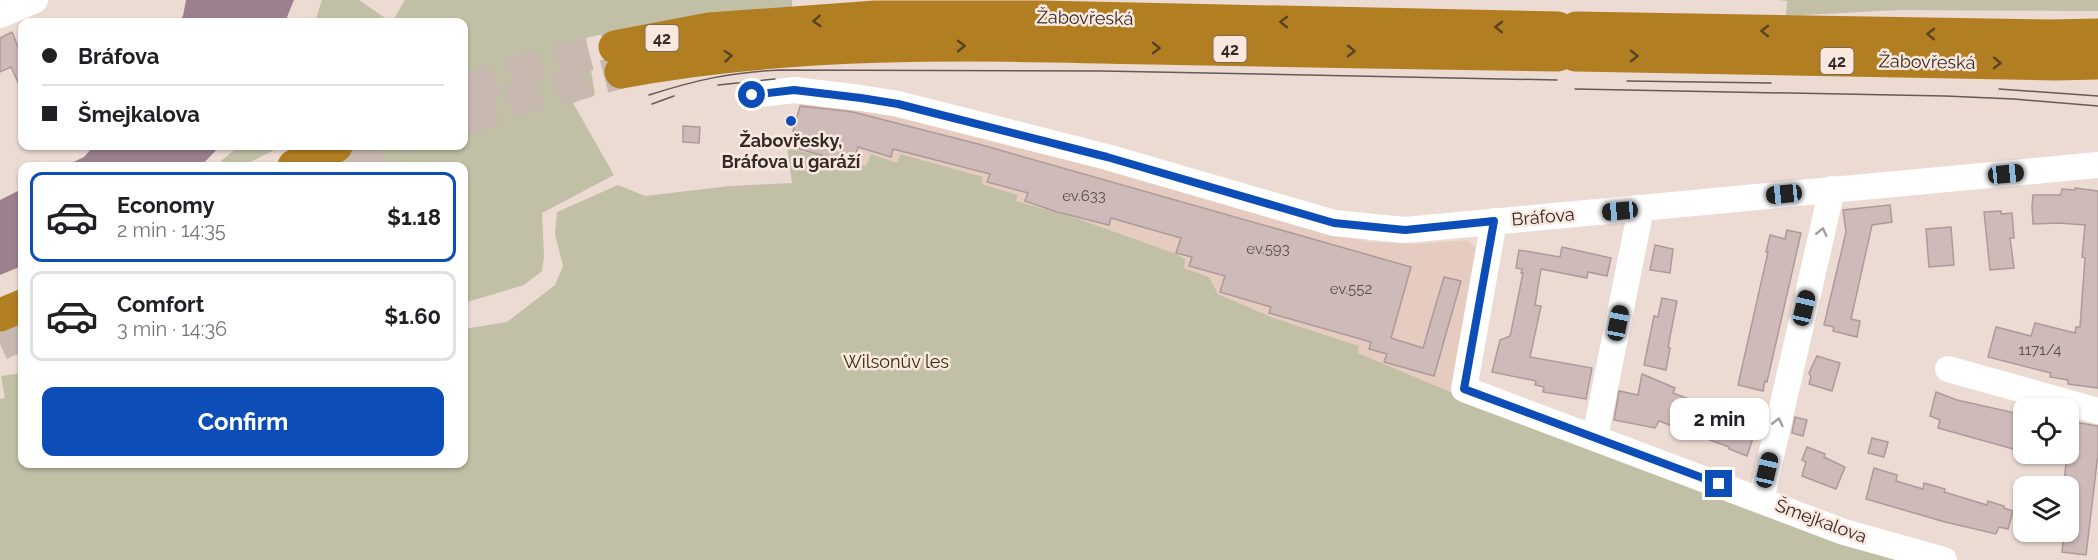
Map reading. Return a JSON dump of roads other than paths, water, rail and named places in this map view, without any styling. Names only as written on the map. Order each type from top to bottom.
[{"type":"highway","name":"Žabovřeská","points":[[618,59],[714,57],[808,49],[903,46],[1567,42],[2098,35]]},
{"type":"highway","name":"Žabovřeská","points":[[1567,42],[2022,64],[2098,63]]},
{"type":"highway","points":[[302,162],[328,150]]},
{"type":"highway","points":[[0,315],[18,308]]},
{"type":"street","points":[[0,15],[35,0]]},
{"type":"street","name":"Bráfova","points":[[752,95],[794,90],[898,104],[1107,157],[1334,223],[1405,230],[2098,165]]},
{"type":"street","points":[[1761,500],[1832,189]]},
{"type":"street","points":[[1595,437],[1641,209]]},
{"type":"street","name":"Šmejkalova","points":[[1494,221],[1464,389],[1844,532],[1944,560]]},
{"type":"street","points":[[1948,369],[2098,411]]},
{"type":"tunnel","points":[[468,90],[511,74],[615,47]]},
{"type":"tunnel","points":[[468,118],[519,99],[621,72]]},
{"type":"tunnel","points":[[362,162],[390,150]]},
{"type":"tunnel","points":[[0,344],[18,336]]},
{"type":"tram line","points":[[649,95],[714,78],[781,70],[1102,71],[1557,80]]},
{"type":"tram line","points":[[718,85],[775,79]]},
{"type":"tram line","points":[[1627,81],[1771,83]]},
{"type":"tram line","points":[[1575,89],[1945,96],[2098,106]]},
{"type":"tram line","points":[[1999,89],[2098,96]]},
{"type":"tram line","points":[[652,104],[674,96]]},
{"type":"place","name":"Žabovřesky, Bráfova u garáží","points":[[791,121]]},
{"type":"park label","name":"Wilsonův les","points":[[896,362]]}]
